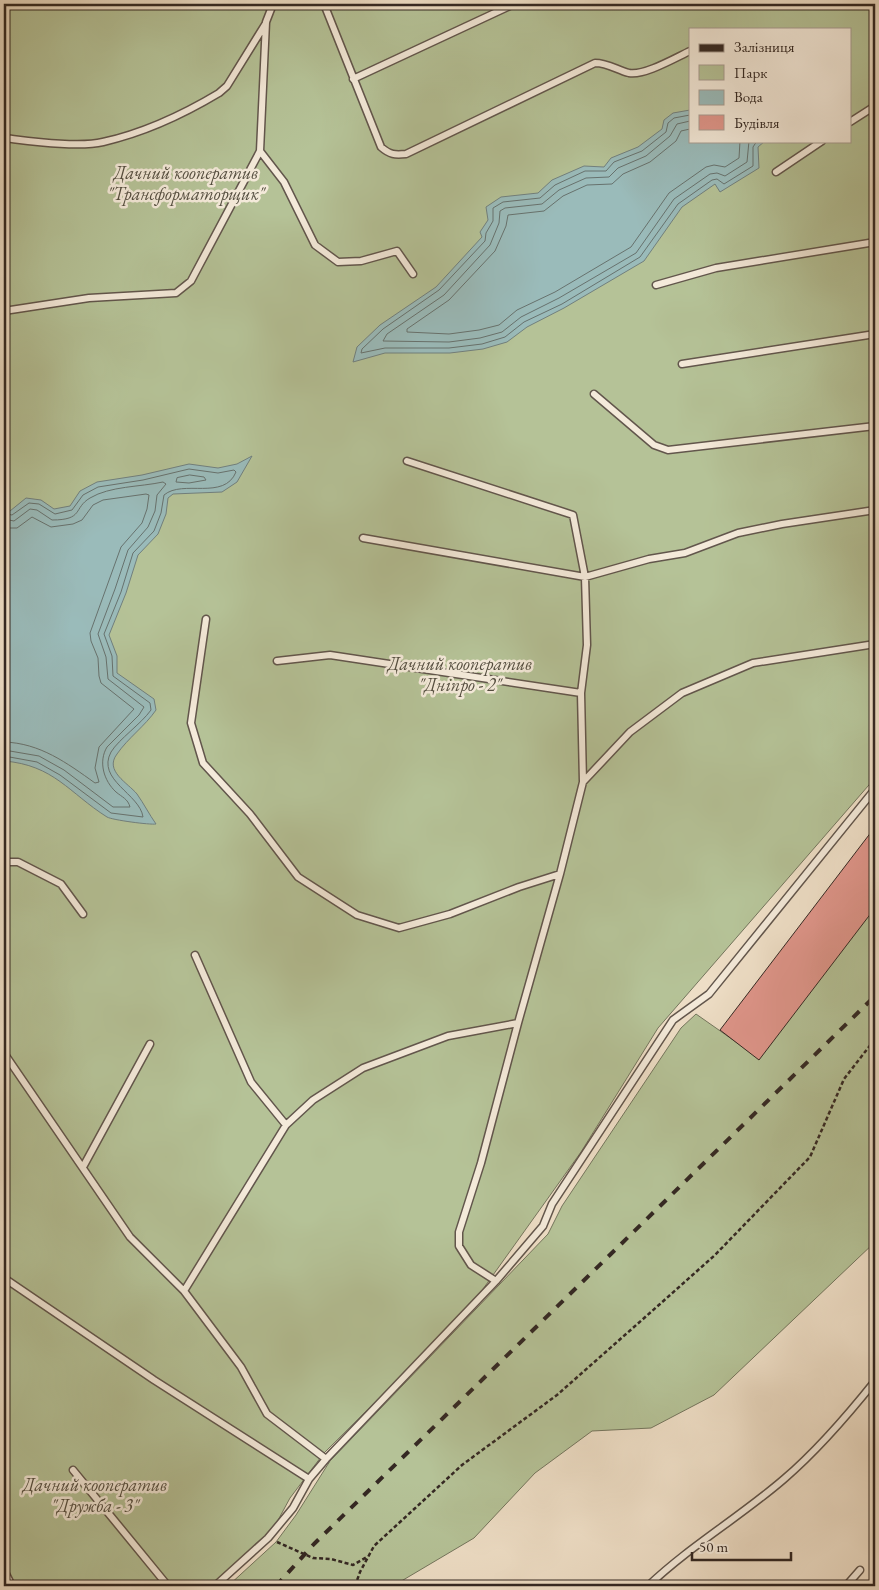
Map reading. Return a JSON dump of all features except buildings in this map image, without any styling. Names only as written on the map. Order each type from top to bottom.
[{"type":"lane","points":[[4,138],[45,143],[102,143],[146,128],[203,103],[227,86],[266,22],[273,4]]},
{"type":"lane","points":[[324,4],[382,147],[389,154],[406,154],[596,63],[604,63],[629,73],[639,74],[689,51]]},
{"type":"lane","points":[[353,79],[514,4]]},
{"type":"lane","points":[[4,311],[89,298],[176,292],[191,281],[260,151],[266,22]]},
{"type":"lane","points":[[852,121],[875,106]]},
{"type":"lane","points":[[776,172],[821,142]]},
{"type":"lane","points":[[260,151],[284,182],[315,245],[338,262],[361,261],[397,251],[413,274]]},
{"type":"lane","points":[[656,285],[716,268],[875,242]]},
{"type":"lane","points":[[682,364],[875,334]]},
{"type":"lane","points":[[594,394],[654,445],[668,450],[875,426]]},
{"type":"lane","points":[[407,461],[573,515],[585,577],[587,645],[580,693],[583,782],[560,874],[481,1163],[459,1232],[459,1246],[471,1265],[496,1281]]},
{"type":"lane","points":[[362,538],[585,577],[649,558],[685,553],[738,533],[782,524],[875,510]]},
{"type":"lane","points":[[206,619],[191,723],[203,763],[250,814],[298,876],[357,915],[399,928],[450,914],[519,887],[560,874]]},
{"type":"lane","points":[[583,782],[630,732],[682,693],[753,663],[875,644]]},
{"type":"lane","points":[[277,661],[330,655],[580,693]]},
{"type":"lane","points":[[215,1586],[268,1538],[293,1508],[309,1479],[326,1459],[496,1281],[543,1226],[552,1204],[673,1020],[709,994],[875,789]]},
{"type":"lane","points":[[4,862],[18,862],[61,884],[83,914]]},
{"type":"lane","points":[[195,955],[251,1082],[286,1125]]},
{"type":"lane","points":[[184,1291],[286,1125],[314,1100],[362,1068],[448,1036],[518,1022]]},
{"type":"lane","points":[[83,1167],[150,1044]]},
{"type":"lane","points":[[4,1053],[130,1237],[184,1291],[241,1367],[267,1414],[326,1459]]},
{"type":"lane","points":[[4,1278],[154,1380],[309,1479]]},
{"type":"lane","points":[[648,1586],[674,1562],[784,1479],[843,1421],[875,1381]]},
{"type":"lane","points":[[73,1470],[168,1586]]},
{"type":"lane","points":[[4,1570],[12,1586]]},
{"type":"lane","points":[[846,1586],[860,1570]]},
{"type":"path","points":[[355,1586],[374,1546],[462,1465],[557,1395],[715,1255],[810,1157],[844,1079],[875,1039]]},
{"type":"path","points":[[268,1538],[313,1558],[331,1559],[353,1565],[369,1556]]},
{"type":"green space","points":[[4,4],[875,4],[875,778],[658,1028],[581,1152],[468,1310],[324,1453],[290,1498],[270,1535],[215,1586],[4,1586]]},
{"type":"green space","points":[[875,900],[875,1242],[714,1395],[651,1428],[592,1431],[535,1473],[474,1538],[393,1586],[228,1586],[276,1542],[296,1515],[330,1461],[548,1234],[562,1206],[681,1028],[696,1014],[756,1056]]},
{"type":"water","points":[[689,110],[689,142],[764,142],[758,147],[759,168],[720,192],[715,184],[682,207],[644,261],[564,308],[527,327],[507,342],[483,349],[450,353],[385,353],[353,362],[357,347],[380,325],[436,287],[482,237],[480,232],[488,220],[486,207],[501,197],[538,193],[552,180],[584,166],[604,167],[611,158],[638,147],[662,129],[664,120],[673,113]]},
{"type":"water","points":[[252,456],[237,482],[222,492],[173,494],[168,498],[166,514],[158,534],[138,555],[126,593],[109,635],[117,656],[117,673],[154,699],[156,710],[121,748],[114,760],[113,766],[119,776],[137,794],[156,824],[116,820],[107,817],[49,774],[36,768],[4,761],[4,500],[10,511],[26,498],[41,500],[54,509],[70,506],[80,491],[97,482],[142,475],[189,464],[218,468],[237,464]]},
{"type":"railway","points":[[276,1586],[314,1544],[875,996]]},
{"type":"park label","name":"Дачний кооператив \"Трансформаторщик\"","points":[[186,183]]},
{"type":"park label","name":"Дачний кооператив \"Дніпро - 2\"","points":[[460,674]]},
{"type":"park label","name":"Дачний кооператив \"Дружба - 3\"","points":[[95,1495]]}]
